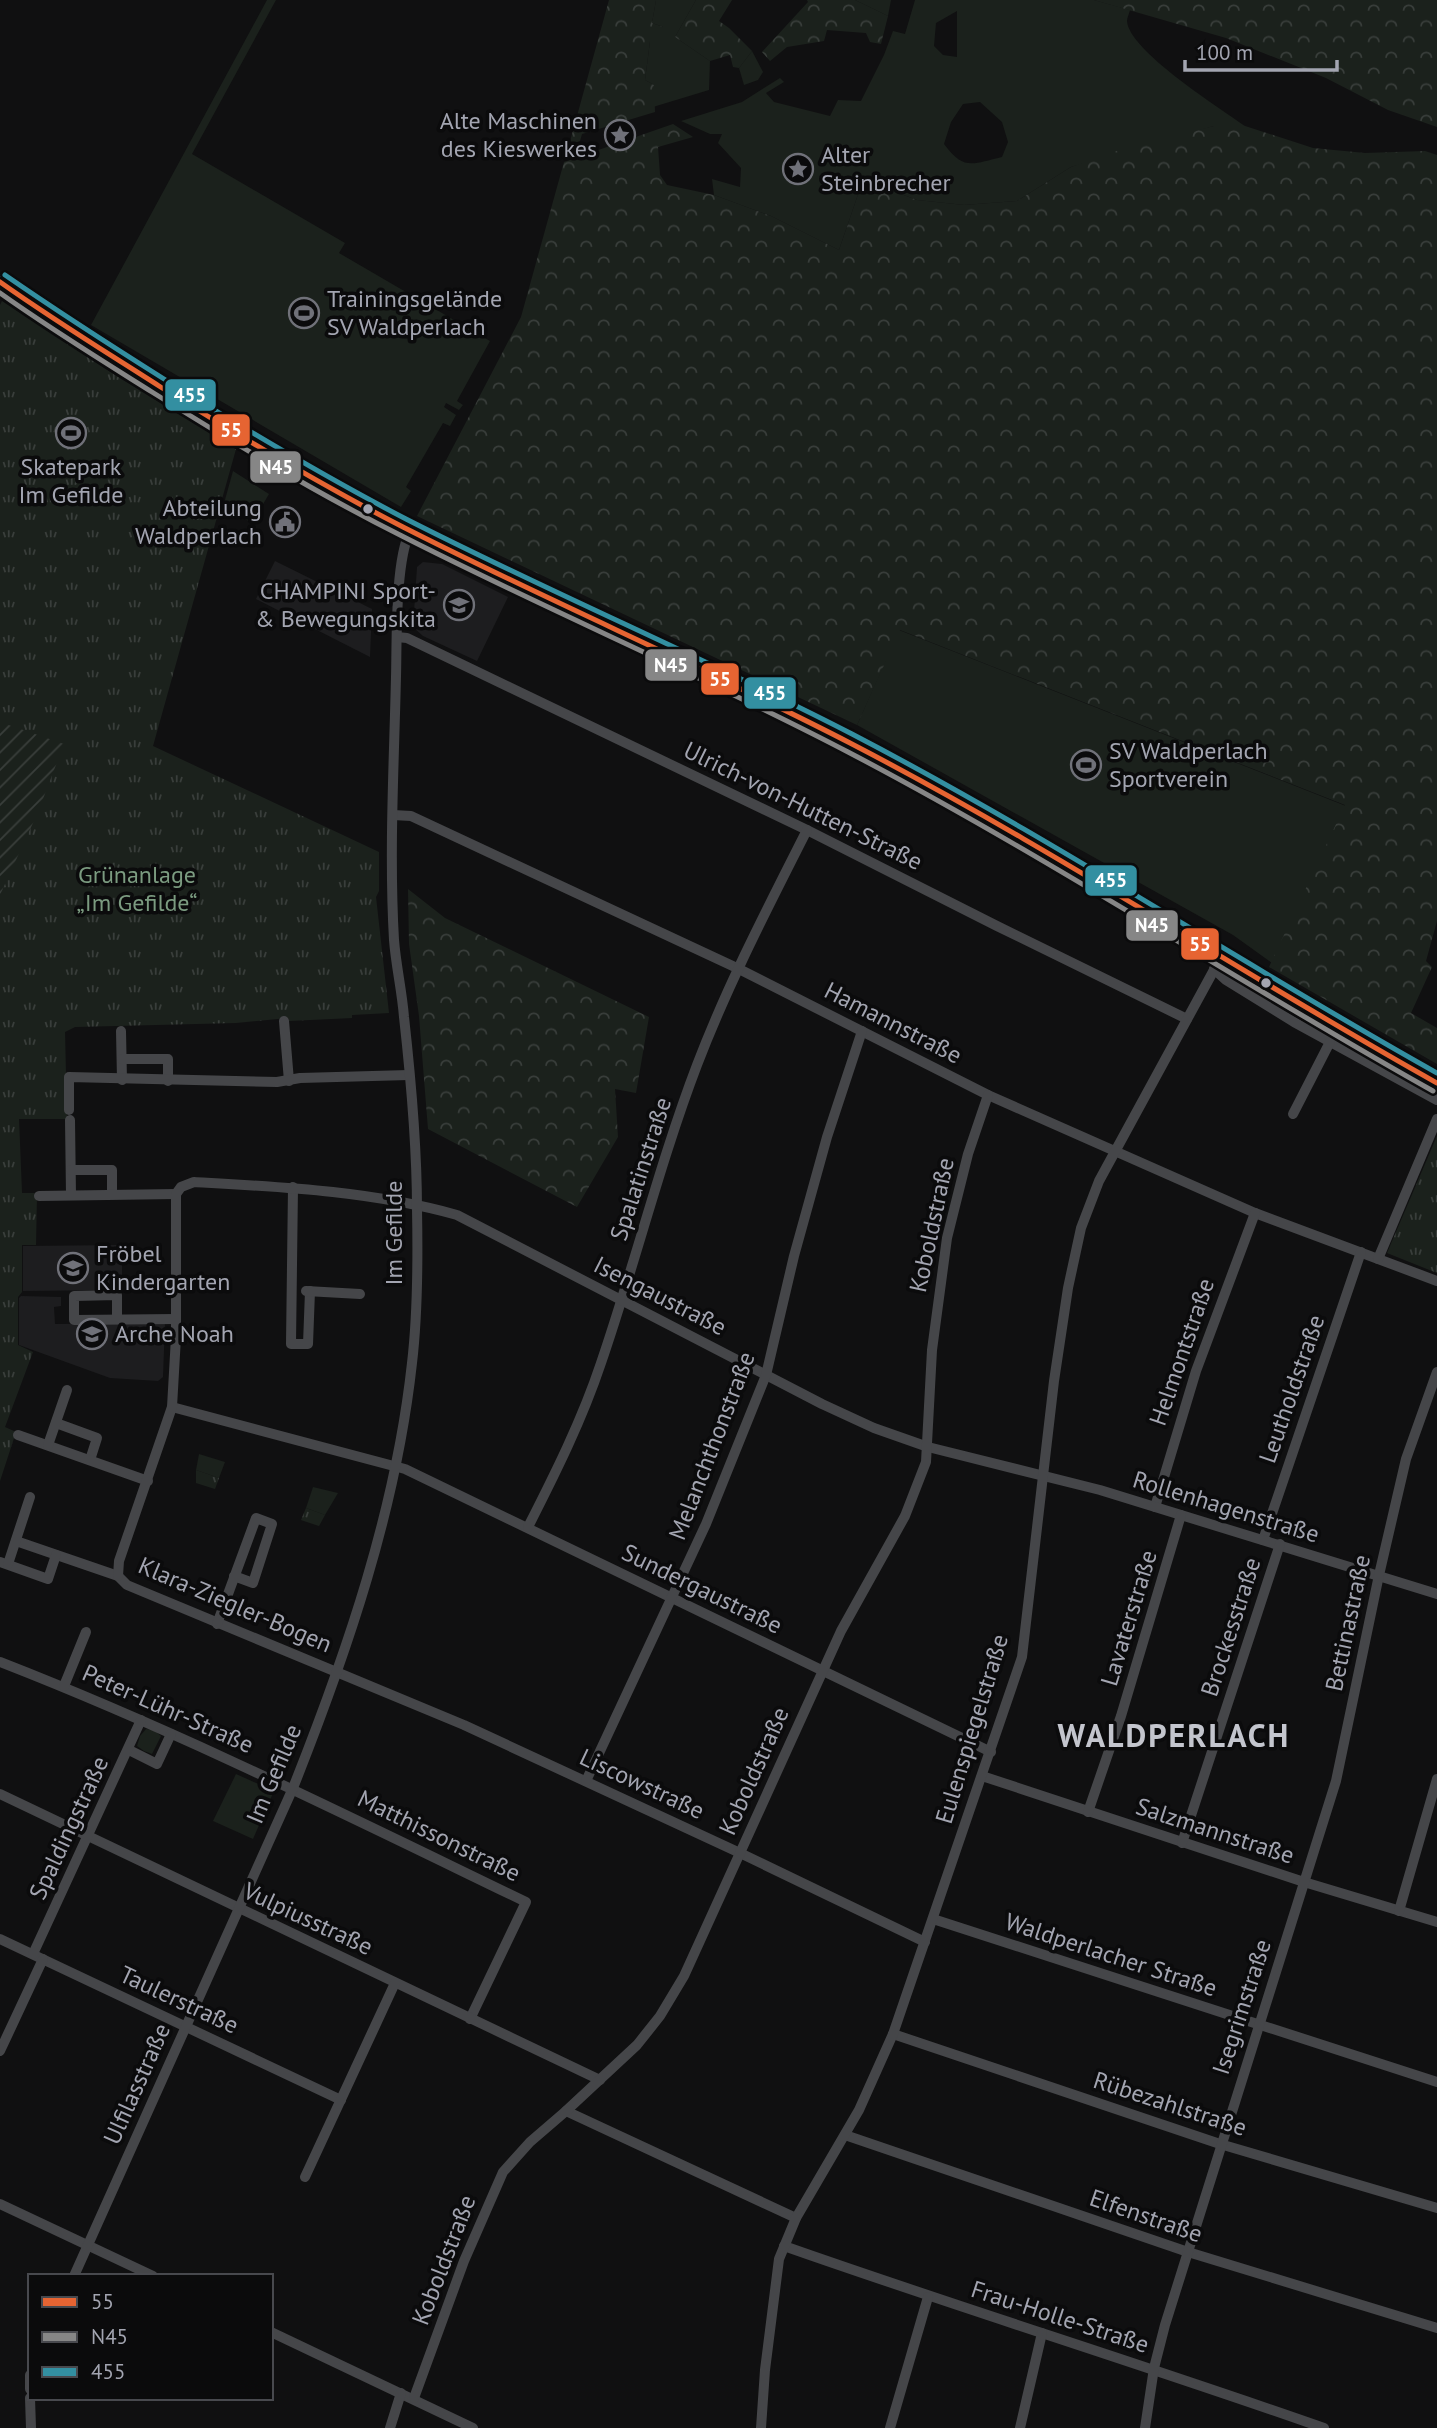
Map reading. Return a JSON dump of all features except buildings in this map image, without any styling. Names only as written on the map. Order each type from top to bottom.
[{"type":"main road","points":[[0,282],[181,400],[320,482],[410,531],[850,743],[982,815],[1218,963],[1437,1083]]},
{"type":"street","name":"Im Gefilde","points":[[239,1909],[293,1788],[337,1671],[378,1539],[412,1363],[418,1205],[409,1075],[394,940],[393,814],[397,637],[403,545],[410,531]]},
{"type":"street","name":"Ulrich-von-Hutten-Straße","points":[[397,637],[407,638],[807,830],[1187,1019]]},
{"type":"street","name":"Hamannstraße","points":[[393,814],[411,816],[737,968],[988,1095],[1115,1152],[1255,1213],[1437,1282]]},
{"type":"street","name":"Spalatinstraße","points":[[528,1527],[555,1474],[590,1392],[697,1065],[737,968],[807,830]]},
{"type":"street","name":"Eulenspiegelstraße","points":[[761,2428],[779,2259],[796,2218],[859,2110],[892,2034],[1022,1657],[1042,1475],[1068,1288],[1078,1240],[1099,1181],[1218,963]]},
{"type":"street","points":[[1218,963],[1226,980],[1265,1005],[1437,1100]]},
{"type":"street","points":[[284,1021],[289,1080]]},
{"type":"street","points":[[121,1031],[122,1080]]},
{"type":"street","name":"Melanchthonstraße","points":[[586,1781],[672,1598],[738,1449],[766,1375],[794,1256],[827,1137],[862,1031]]},
{"type":"street","points":[[1293,1114],[1330,1042]]},
{"type":"street","points":[[122,1059],[167,1059],[168,1080]]},
{"type":"street","points":[[71,1195],[69,1077],[122,1080],[289,1080],[409,1075]]},
{"type":"street","name":"Koboldstraße","points":[[414,2398],[464,2261],[503,2172],[530,2142],[637,2045],[666,2006],[684,1976],[841,1631],[905,1516],[926,1462],[932,1350],[947,1238],[968,1154],[988,1095]]},
{"type":"street","points":[[1378,1259],[1437,1119]]},
{"type":"street","points":[[71,1170],[112,1170],[113,1194]]},
{"type":"street","points":[[39,1196],[176,1194],[181,1187],[194,1182],[293,1187],[291,1344],[308,1344],[310,1291]]},
{"type":"street","name":"Isengaustraße","points":[[293,1187],[418,1205],[457,1216],[874,1428],[928,1447],[1042,1475]]},
{"type":"street","name":"Klara-Ziegler-Bogen","points":[[118,1576],[119,1562],[172,1407],[176,1319],[176,1194]]},
{"type":"street","name":"Helmontstraße","points":[[1155,1507],[1196,1371],[1255,1213]]},
{"type":"street","name":"Leutholdstraße","points":[[1264,1539],[1361,1252]]},
{"type":"street","points":[[293,1290],[360,1294]]},
{"type":"street","points":[[117,1320],[117,1295],[74,1296],[75,1320],[117,1320],[176,1319]]},
{"type":"street","name":"Bettinastraße","points":[[1304,1882],[1336,1781],[1406,1459],[1437,1372]]},
{"type":"street","points":[[48,1445],[67,1390]]},
{"type":"street","name":"Sundergaustraße","points":[[172,1407],[405,1469],[991,1752]]},
{"type":"street","points":[[56,1423],[97,1438],[90,1460]]},
{"type":"street","points":[[18,1435],[148,1481]]},
{"type":"street","name":"Rollenhagenstraße","points":[[1042,1475],[1264,1539],[1437,1594]]},
{"type":"street","points":[[30,1497],[16,1541],[4,1563],[48,1578],[56,1555]]},
{"type":"street","name":"Lavaterstraße","points":[[1088,1812],[1121,1716],[1181,1515]]},
{"type":"street","points":[[217,1624],[234,1576],[256,1518],[272,1524],[253,1583],[234,1576]]},
{"type":"street","name":"Klara-Ziegler-Bogen","points":[[16,1541],[118,1576],[127,1585],[337,1671]]},
{"type":"street","name":"Brockesstraße","points":[[1182,1843],[1280,1544]]},
{"type":"street","name":"Peter-Lühr-Straße","points":[[64,1686],[86,1632]]},
{"type":"street","name":"Peter-Lühr-Straße","points":[[0,1661],[64,1686],[293,1788]]},
{"type":"street","name":"Liscowstraße","points":[[337,1671],[586,1781],[925,1942]]},
{"type":"street","name":"Spaldingstraße","points":[[0,2052],[88,1838],[141,1720]]},
{"type":"street","points":[[129,1750],[157,1764],[171,1734]]},
{"type":"street","name":"Salzmannstraße","points":[[982,1776],[1182,1843],[1437,1922]]},
{"type":"street","points":[[1399,1911],[1437,1779]]},
{"type":"street","name":"Matthissonstraße","points":[[293,1788],[526,1902],[470,2019]]},
{"type":"street","name":"Vulpiusstraße","points":[[0,1794],[600,2081]]},
{"type":"street","name":"Isegrimstraße","points":[[1145,2428],[1154,2368],[1220,2144],[1304,1882]]},
{"type":"street","name":"Ulfilasstraße","points":[[75,2274],[239,1909]]},
{"type":"street","name":"Waldperlacher Straße","points":[[933,1919],[1437,2082]]},
{"type":"street","name":"Taulerstraße","points":[[0,1939],[341,2100]]},
{"type":"street","points":[[305,2177],[396,1983]]},
{"type":"street","name":"Rübezahlstraße","points":[[892,2034],[1220,2144],[1437,2208]]},
{"type":"street","points":[[566,2111],[796,2218]]},
{"type":"street","name":"Elfenstraße","points":[[845,2135],[1188,2252],[1437,2329]]},
{"type":"street","points":[[0,2204],[149,2274]]},
{"type":"street","name":"Frau-Holle-Straße","points":[[784,2246],[928,2297],[1154,2368],[1324,2428]]},
{"type":"street","points":[[890,2428],[928,2297]]},
{"type":"street","points":[[273,2333],[473,2428]]},
{"type":"street","points":[[1020,2428],[1042,2333]]},
{"type":"street","points":[[390,2428],[401,2393]]},
{"type":"street","points":[[30,2400],[31,2428]]},
{"type":"shaded area","points":[[275,561],[372,609],[370,657],[256,599]]},
{"type":"shaded area","name":"CHAMPINI Sport- & Bewegungskita","points":[[423,562],[442,564],[508,597],[477,661],[423,636],[413,627],[417,567]]},
{"type":"shaded area","name":"Fröbel Kindergarten","points":[[122,1245],[122,1290],[23,1291],[23,1246]]},
{"type":"shaded area","name":"Arche Noah","points":[[21,1296],[61,1297],[61,1306],[54,1307],[55,1324],[165,1323],[163,1377],[158,1381],[110,1378],[19,1345]]},
{"type":"green space","name":"Trainingsgelände SV Waldperlach","points":[[267,0],[276,0],[192,154],[345,243],[339,253],[490,341],[457,401],[463,405],[459,410],[446,403],[444,407],[456,415],[450,426],[443,423],[406,487],[411,491],[401,507],[91,325]]},
{"type":"green space","points":[[609,0],[656,0],[652,23],[663,27],[661,40],[650,41],[645,80],[654,85],[655,112],[582,134],[580,141],[569,145]]},
{"type":"green space","points":[[656,0],[696,0],[675,37],[710,61],[709,90],[653,107],[654,85],[645,80],[650,41],[663,27],[652,23]]},
{"type":"green space","points":[[696,0],[732,0],[719,21],[752,51],[739,68],[733,67],[730,55],[710,61],[675,37]]},
{"type":"green space","points":[[807,0],[855,0],[888,16],[881,44],[870,42],[866,33],[827,30],[824,41],[787,47],[770,61],[762,52]]},
{"type":"green space","points":[[855,0],[891,0],[888,16]]},
{"type":"green space","points":[[915,0],[1094,0],[1130,10],[1127,21],[1143,48],[1177,78],[1245,126],[1214,126],[1071,167],[1017,201],[964,205],[917,200],[863,180],[839,250],[771,216],[714,195],[712,179],[740,187],[741,168],[718,143],[722,134],[710,134],[681,121],[742,102],[780,78],[784,82],[766,93],[774,102],[830,116],[838,100],[861,101],[893,31],[905,34]],"holes":[[[957,11],[957,57],[943,55],[934,46],[936,23]],[[980,102],[1002,122],[1008,142],[1002,157],[976,163],[963,162],[944,144],[951,122],[963,104]]]},
{"type":"green space","points":[[1094,0],[1437,0],[1437,127],[1388,110],[1326,78],[1226,38]]},
{"type":"green space","points":[[752,51],[763,72],[758,80],[744,85],[739,68]]},
{"type":"green space","points":[[673,124],[693,137],[658,147],[660,175],[667,185],[714,195],[771,216],[839,250],[863,180],[917,200],[964,205],[1017,201],[1071,167],[1125,148],[1214,126],[1245,126],[1313,148],[1365,153],[1425,151],[1437,155],[1437,921],[1426,961],[1432,967],[1411,1013],[1437,1028],[1437,1064],[1269,967],[1345,805],[900,630],[857,725],[417,516],[521,317],[564,162]]},
{"type":"green space","name":"Grünanlage „Im Gefilde“","points":[[2,301],[118,377],[236,449],[153,746],[379,852],[379,891],[376,897],[389,1013],[289,1021],[288,1018],[236,1023],[75,1027],[65,1032],[67,1119],[19,1119],[22,1193],[37,1193],[36,1245],[22,1245],[18,1345],[33,1352],[5,1427],[16,1432],[0,1481],[0,305]]},
{"type":"green space","points":[[233,471],[269,494],[252,523],[223,507]]},
{"type":"green space","name":"SV Waldperlach Sportverein","points":[[899,630],[1346,806],[1272,963],[1233,935],[857,725]]},
{"type":"green space","points":[[0,722],[64,744],[38,812],[0,895]]},
{"type":"green space","points":[[408,889],[445,918],[649,1017],[636,1093],[615,1089],[618,1137],[577,1207],[428,1129],[419,1016],[409,944]]},
{"type":"green space","points":[[1437,1136],[1437,1273],[1387,1253]]},
{"type":"green space","points":[[199,1454],[225,1462],[219,1478],[196,1470]]},
{"type":"green space","points":[[196,1470],[219,1478],[215,1489],[196,1483]]},
{"type":"green space","points":[[313,1487],[338,1493],[325,1515],[306,1508]]},
{"type":"green space","points":[[306,1508],[325,1515],[319,1526],[301,1520]]},
{"type":"green space","points":[[146,1729],[154,1730],[161,1736],[152,1754],[137,1746]]},
{"type":"green space","points":[[236,1774],[274,1791],[253,1839],[213,1821]]},
{"type":"transit line","name":"455","points":[[5,275],[164,379],[344,486],[461,547],[852,734],[1000,815],[1437,1073]]},
{"type":"transit line","name":"55","points":[[0,282],[159,386],[341,494],[458,555],[795,715],[925,783],[1437,1083]]},
{"type":"transit line","name":"N45","points":[[0,293],[75,344],[338,503],[457,564],[737,696],[848,752],[996,833],[1433,1091]]},
{"type":"place","name":"Alte Maschinen des Kieswerkes","points":[[620,135]]},
{"type":"place","name":"Alter Steinbrecher","points":[[798,169]]},
{"type":"place","name":"Trainingsgelände SV Waldperlach","points":[[304,313]]},
{"type":"place","name":"Skatepark Im Gefilde","points":[[71,433]]},
{"type":"place","name":"Abteilung Waldperlach","points":[[285,522]]},
{"type":"place","name":"CHAMPINI Sport- & Bewegungskita","points":[[459,605]]},
{"type":"place","name":"SV Waldperlach Sportverein","points":[[1086,765]]},
{"type":"place","name":"Fröbel Kindergarten","points":[[73,1268]]},
{"type":"place","name":"Arche Noah","points":[[92,1334]]},
{"type":"district","name":"WALDPERLACH","points":[[1174,1736]]}]
